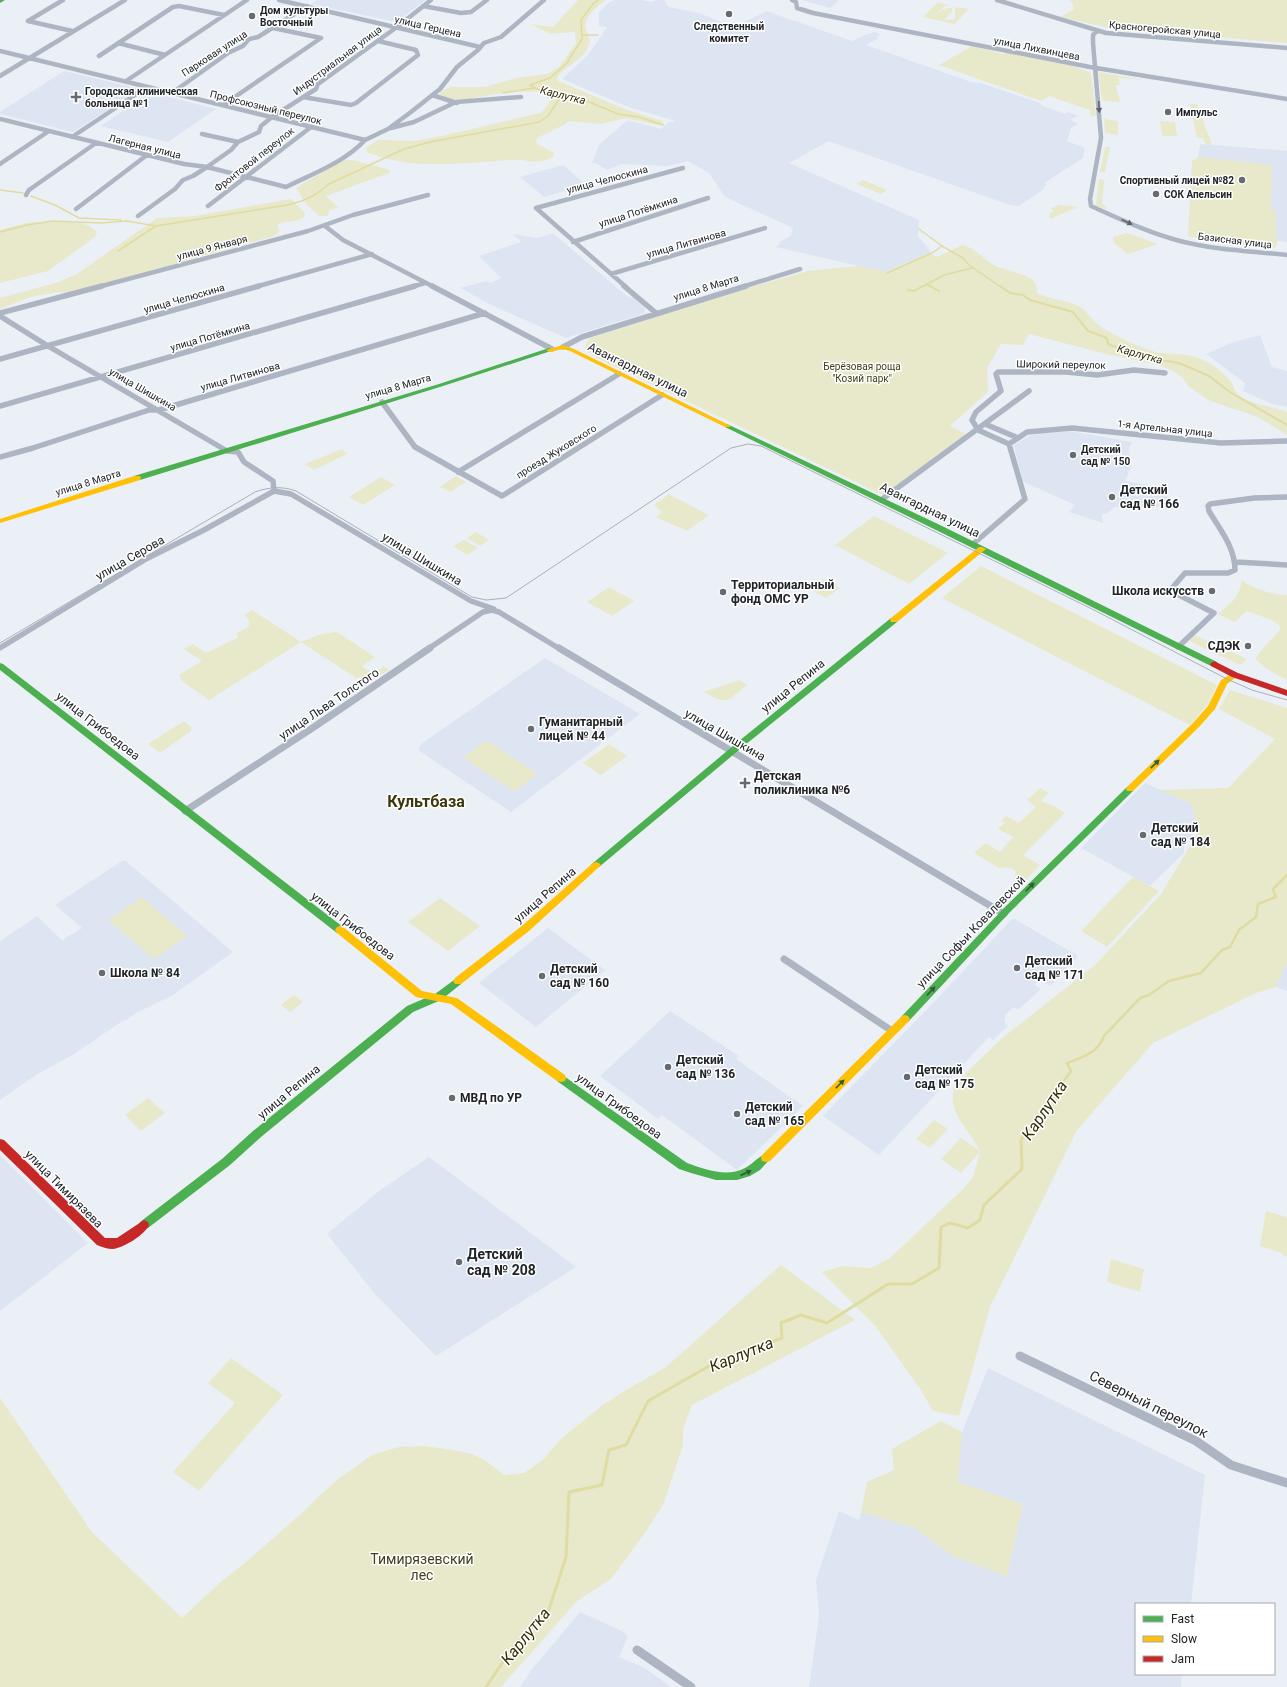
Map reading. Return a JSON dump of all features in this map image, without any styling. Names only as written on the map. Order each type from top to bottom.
[{"type":"street","points":[[63,0],[28,21],[72,31]]},
{"type":"street","points":[[0,76],[124,0]]},
{"type":"street","points":[[126,81],[247,0]]},
{"type":"street","name":"улица Герцена","points":[[280,0],[301,5],[306,4],[480,48]]},
{"type":"street","name":"Индустриальная улица","points":[[138,216],[175,190],[183,180],[193,176],[207,167],[231,150],[238,142],[259,132],[261,126],[272,117],[316,89],[318,84],[397,27],[431,0]]},
{"type":"street","points":[[423,6],[461,13],[471,12],[487,0]]},
{"type":"street","points":[[456,42],[484,43],[501,37],[544,0]]},
{"type":"street","name":"улица Лихвинцева","points":[[792,0],[796,2],[797,8],[809,12],[1096,68],[1287,99]]},
{"type":"street","name":"Красногеройская улица","points":[[997,0],[1084,26],[1096,32],[1126,36],[1287,48]]},
{"type":"street","name":"Парковая улица","points":[[172,93],[228,53],[243,46],[249,39],[273,28],[306,4]]},
{"type":"street","points":[[99,56],[173,6],[224,15]]},
{"type":"street","points":[[224,105],[321,38],[273,28]]},
{"type":"street","points":[[1096,32],[1093,35],[1096,68]]},
{"type":"street","points":[[303,96],[351,105],[356,103],[418,55],[416,50],[378,41]]},
{"type":"street","points":[[118,43],[165,55]]},
{"type":"street","points":[[388,129],[440,89],[457,67],[478,50],[484,43]]},
{"type":"street","name":"Профсоюзный переулок","points":[[0,51],[365,140]]},
{"type":"street","name":"Базисная улица","points":[[1096,68],[1101,138],[1090,200],[1091,206],[1135,226],[1180,241],[1211,248],[1287,255]]},
{"type":"street","points":[[72,137],[148,87]]},
{"type":"street","points":[[432,95],[456,102],[521,97]]},
{"type":"street","points":[[365,140],[388,129],[414,122],[456,102]]},
{"type":"street","name":"Лагерная улица","points":[[0,119],[184,164],[207,167],[286,187],[340,159],[363,145],[365,140]]},
{"type":"street","name":"Фронтовой переулок","points":[[208,206],[311,127]]},
{"type":"street","points":[[0,164],[49,131]]},
{"type":"street","points":[[202,134],[238,142]]},
{"type":"street","points":[[26,195],[29,190],[96,143]]},
{"type":"street","points":[[76,208],[147,155]]},
{"type":"street","name":"улица Челюскина","points":[[573,242],[536,208],[683,168]]},
{"type":"street","name":"улица 9 Января","points":[[0,313],[325,226],[353,215],[428,195]]},
{"type":"street","name":"улица Потёмкина","points":[[573,242],[708,198]]},
{"type":"street","points":[[325,226],[343,240],[552,349]]},
{"type":"street","name":"улица Литвинова","points":[[611,274],[765,228]]},
{"type":"street","points":[[573,242],[656,313]]},
{"type":"street","name":"улица Челюскина","points":[[0,359],[372,254]]},
{"type":"street","name":"улица 8 Марта","points":[[0,521],[441,385],[552,349],[563,347],[582,337],[656,313],[800,270]]},
{"type":"street","name":"улица Потёмкина","points":[[0,406],[425,282]]},
{"type":"street","points":[[10,322],[16,312],[23,307]]},
{"type":"street","name":"улица Литвинова","points":[[0,457],[33,448],[149,410],[159,410],[485,313]]},
{"type":"street","name":"улица Шишкина","points":[[0,316],[48,346],[227,451],[238,452],[244,462],[273,481],[274,491],[291,494],[471,601],[497,611],[1004,914]]},
{"type":"street","name":"Авангардная улица","points":[[563,347],[973,544],[1235,676],[1287,693]]},
{"type":"street","name":"Широкий переулок","points":[[978,430],[972,420],[976,412],[1001,391],[996,374],[998,372],[1066,372],[1097,375],[1134,370],[1165,373]]},
{"type":"street","points":[[458,472],[619,374]]},
{"type":"street","points":[[881,500],[1029,391]]},
{"type":"street","name":"проезд Жуковского","points":[[382,402],[415,447],[502,496],[662,395]]},
{"type":"street","points":[[985,424],[1018,438]]},
{"type":"street","name":"1-я Артельная улица","points":[[1009,444],[1027,432],[1072,428],[1221,443],[1286,441]]},
{"type":"street","points":[[973,544],[1025,498],[1009,444],[978,430]]},
{"type":"street","name":"улица Серова","points":[[0,648],[146,559],[204,530],[274,491]]},
{"type":"street","points":[[1178,647],[1214,613],[1175,592],[1173,586],[1185,573],[1228,573],[1235,570],[1236,562],[1233,552],[1216,524],[1208,506],[1214,502],[1287,497]]},
{"type":"street","name":"улица Репина","points":[[114,1245],[124,1240],[209,1176],[309,1091],[410,1009],[438,996],[526,928],[595,866],[982,549]]},
{"type":"street","points":[[1236,562],[1287,565]]},
{"type":"street","name":"улица Льва Толстого","points":[[185,811],[314,727],[483,612],[487,610],[497,611]]},
{"type":"street","name":"улица Грибоедова","points":[[0,666],[80,727],[185,811],[324,917],[419,994],[438,996],[454,1001],[667,1156],[683,1166],[708,1176]]},
{"type":"street","name":"улица Софьи Ковалевской","points":[[708,1176],[728,1178],[741,1176],[757,1167],[892,1031],[1004,914],[1196,725],[1212,707],[1224,682],[1235,676]]},
{"type":"street","points":[[784,960],[892,1031]]},
{"type":"street","name":"улица Тимирязева","points":[[0,1143],[97,1239],[104,1245],[114,1245]]},
{"type":"street","name":"Северный переулок","points":[[1020,1356],[1196,1441],[1231,1466],[1287,1483]]},
{"type":"street","points":[[637,1650],[691,1687]]},
{"type":"shaded area","points":[[317,0],[426,0],[398,20],[392,21],[311,4]]},
{"type":"shaded area","points":[[614,0],[642,0],[651,2],[664,0],[668,7],[699,13],[734,27],[767,11],[794,21],[799,21],[798,22],[852,41],[874,32],[881,34],[877,37],[879,38],[866,45],[971,82],[981,83],[1040,103],[1043,106],[1065,114],[1068,112],[1078,116],[1070,120],[1078,124],[1071,128],[1067,141],[1085,148],[1083,158],[1044,183],[1047,185],[1044,189],[1019,206],[1010,205],[831,142],[827,142],[789,163],[919,220],[918,236],[930,250],[930,253],[885,272],[776,247],[780,243],[779,242],[791,236],[793,228],[725,197],[709,173],[688,161],[667,166],[622,164],[607,170],[597,164],[592,163],[599,145],[628,120],[661,129],[669,122],[676,121],[631,108],[562,79],[588,55],[607,27],[599,26],[598,14],[607,4]]},
{"type":"shaded area","points":[[801,0],[839,0],[830,8]]},
{"type":"shaded area","name":"Городская клиническая больница №1","points":[[64,71],[141,89],[73,132],[0,114],[0,112]]},
{"type":"shaded area","points":[[150,92],[216,109],[168,142],[101,126]]},
{"type":"shaded area","name":"Спортивный лицей №82","points":[[1203,144],[1287,151],[1287,242],[1197,230],[1198,157],[1200,145]]},
{"type":"shaded area","points":[[563,165],[586,185],[544,197],[520,177]]},
{"type":"shaded area","points":[[553,233],[629,298],[634,297],[644,307],[645,313],[566,338],[491,305],[460,288],[486,281],[490,283],[501,278],[479,256],[521,242],[513,234],[537,238]]},
{"type":"shaded area","points":[[1260,335],[1272,367],[1287,371],[1287,407],[1272,404],[1243,391],[1245,383],[1206,354],[1231,343]]},
{"type":"shaded area","points":[[1069,431],[1132,442],[1129,448],[1131,468],[1125,481],[1165,488],[1171,507],[1115,507],[1106,514],[1102,514],[1103,523],[1069,512],[1075,505],[1022,481],[1014,445],[1031,435]]},
{"type":"shaded area","name":"Гуманитарный лицей № 44","points":[[545,658],[640,714],[511,812],[418,750],[421,744]]},
{"type":"shaded area","name":"Детский сад № 184","points":[[1145,783],[1191,803],[1199,831],[1184,840],[1184,853],[1150,886],[1081,848]]},
{"type":"shaded area","name":"Школа № 84","points":[[122,861],[126,861],[233,952],[173,995],[134,1014],[125,1021],[124,1020],[74,1054],[36,1075],[0,1100],[0,941],[37,916],[62,940],[82,928],[55,905]]},
{"type":"shaded area","points":[[1013,918],[1078,956],[1051,986],[1039,980],[1035,985],[1041,989],[1018,1010],[1014,1007],[1006,1014],[1004,1022],[1008,1026],[993,1040],[989,1037],[879,1155],[823,1116],[934,1002]]},
{"type":"shaded area","name":"Детский сад № 160","points":[[548,928],[605,970],[536,1027],[479,983]]},
{"type":"shaded area","points":[[1285,965],[1287,966],[1287,991],[1276,987]]},
{"type":"shaded area","points":[[670,1011],[739,1056],[736,1059],[803,1106],[737,1170],[662,1115],[658,1119],[600,1076]]},
{"type":"shaded area","points":[[0,1155],[88,1243],[0,1311]]},
{"type":"shaded area","name":"Детский сад № 208","points":[[429,1157],[576,1267],[436,1356],[375,1294],[327,1234],[379,1191]]},
{"type":"shaded area","points":[[988,1368],[1205,1475],[1191,1603],[1135,1603],[1135,1675],[1182,1675],[1181,1687],[809,1687],[819,1616],[816,1580],[839,1511],[859,1520],[861,1512],[913,1527],[953,1556],[1007,1576],[1023,1504],[957,1482],[962,1432]]},
{"type":"shaded area","points":[[580,1612],[620,1630],[628,1636],[619,1657],[645,1668],[671,1687],[520,1687],[532,1669]]},
{"type":"green space","points":[[578,0],[606,0],[592,12],[587,20],[586,29],[590,41],[586,51],[579,59],[560,74],[557,78],[558,81],[625,109],[662,121],[664,124],[662,126],[626,118],[600,124],[568,121],[566,124],[537,138],[536,143],[554,153],[554,156],[537,162],[517,160],[456,164],[420,164],[384,158],[367,152],[366,148],[378,140],[415,141],[541,113],[553,98],[550,93],[513,92],[460,99],[441,97],[440,94],[441,91],[451,87],[485,87],[516,78],[547,74],[559,67],[576,43],[575,32],[550,34],[531,24],[553,27]]},
{"type":"green space","points":[[1068,0],[1287,0],[1287,43],[1113,29],[1061,17],[1074,9],[1071,1]]},
{"type":"green space","points":[[938,2],[951,6],[945,6],[935,15],[945,9],[952,8],[952,12],[944,20],[955,19],[955,7],[969,9],[954,24],[923,17]]},
{"type":"green space","points":[[972,46],[1003,54],[1005,52],[1070,65],[1091,73],[1096,116],[1091,116],[1090,110],[1049,96],[1041,101],[939,65]]},
{"type":"green space","points":[[1098,72],[1144,80],[1119,78],[1120,85],[1116,85],[1120,102],[1105,101],[1102,100]]},
{"type":"green space","points":[[1190,104],[1197,104],[1212,145],[1206,144],[1203,138],[1197,138]]},
{"type":"green space","points":[[1104,119],[1118,121],[1118,135],[1105,133]]},
{"type":"green space","points":[[1160,121],[1175,122],[1177,136],[1162,136]]},
{"type":"green space","points":[[1105,147],[1110,147],[1105,172],[1100,172]]},
{"type":"green space","name":"Спортивный лицей №82","points":[[1198,157],[1272,165],[1271,209],[1276,212],[1277,244],[1274,249],[1225,244],[1188,236],[1192,161]]},
{"type":"green space","points":[[345,160],[353,160],[390,170],[389,173],[326,196],[338,208],[330,210],[327,216],[319,216],[307,205],[296,188],[337,163]]},
{"type":"green space","points":[[1099,179],[1104,180],[1102,204],[1107,207],[1105,209],[1096,205]]},
{"type":"green space","points":[[863,180],[887,190],[881,194],[857,184]]},
{"type":"green space","points":[[290,199],[305,213],[304,217],[295,221],[279,223],[277,226],[280,231],[274,236],[104,284],[66,293],[58,292],[30,297],[0,309],[0,298],[59,282],[77,274],[157,218],[195,216]]},
{"type":"green space","points":[[1059,205],[1078,207],[1050,219],[1049,214],[1054,211],[1050,209]]},
{"type":"green space","points":[[57,221],[84,224],[93,228],[97,232],[95,237],[48,271],[0,283],[0,230],[26,223]]},
{"type":"green space","points":[[1127,233],[1158,244],[1128,254],[1114,243],[1113,237]]},
{"type":"green space","name":"Берёзовая роща \"Козий парк\"","points":[[962,245],[976,251],[987,261],[996,266],[1031,279],[1036,285],[1037,293],[1075,304],[1084,310],[1099,326],[1127,341],[1160,353],[1183,354],[1198,358],[1208,363],[1229,379],[1238,395],[1255,403],[1287,412],[1287,435],[1258,417],[1210,401],[1188,386],[1183,378],[1173,371],[1158,365],[1106,354],[1029,334],[1023,345],[1001,344],[987,368],[988,392],[950,426],[966,434],[883,495],[595,357],[586,349],[586,344],[590,338],[758,285],[808,271],[858,266],[885,272],[930,253],[937,257]]},
{"type":"green space","points":[[342,449],[347,454],[314,470],[305,464]]},
{"type":"green space","points":[[456,476],[466,482],[450,492],[440,487]]},
{"type":"green space","points":[[381,477],[395,485],[363,505],[349,497]]},
{"type":"green space","points":[[669,494],[709,515],[687,531],[656,517],[662,512],[654,505]]},
{"type":"green space","points":[[874,516],[948,553],[909,584],[835,545]]},
{"type":"green space","points":[[476,532],[489,540],[480,546],[467,538]]},
{"type":"green space","points":[[464,540],[478,548],[467,555],[453,546]]},
{"type":"green space","points":[[981,566],[1217,685],[1208,704],[1190,725],[942,598]]},
{"type":"green space","points":[[825,579],[840,588],[826,598],[810,589]]},
{"type":"green space","points":[[1242,580],[1263,591],[1287,595],[1287,680],[1267,669],[1255,659],[1280,630],[1280,626],[1272,620],[1247,611],[1235,622],[1218,614],[1237,596]]},
{"type":"green space","points":[[609,587],[634,601],[612,616],[587,602]]},
{"type":"green space","points":[[252,610],[301,642],[209,700],[182,681],[179,675],[202,661],[184,649],[193,644],[206,653],[239,637],[236,634],[248,627],[250,623],[245,615]]},
{"type":"green space","points":[[337,632],[375,657],[362,666],[373,674],[384,666],[389,670],[369,682],[362,677],[356,678],[301,642],[322,634]]},
{"type":"green space","points":[[1195,635],[1247,659],[1240,665],[1189,641]]},
{"type":"green space","points":[[739,680],[747,685],[727,700],[718,699],[704,692]]},
{"type":"green space","points":[[1230,690],[1287,708],[1287,966],[1285,965],[1276,987],[1256,993],[1153,1043],[1077,1130],[990,1307],[959,1416],[933,1411],[921,1390],[876,1327],[822,1272],[843,1266],[871,1268],[890,1258],[963,1189],[973,1177],[980,1152],[961,1173],[941,1159],[961,1138],[980,1151],[955,1110],[953,1093],[956,1083],[1001,1039],[1095,965],[1161,894],[1199,831],[1191,803],[1160,790],[1228,788],[1275,739],[1219,709]]},
{"type":"green space","points":[[184,721],[191,727],[191,731],[160,753],[148,744]]},
{"type":"green space","points":[[484,742],[489,742],[536,773],[535,776],[517,790],[512,790],[465,759],[465,756]]},
{"type":"green space","points":[[609,744],[627,756],[601,775],[583,763]]},
{"type":"green space","points":[[1040,788],[1049,793],[1041,801],[1054,806],[1065,813],[1023,855],[1040,865],[1023,883],[1014,878],[1016,872],[1012,869],[999,868],[974,853],[986,843],[1000,852],[1013,837],[998,829],[1005,823],[1001,821],[1006,816],[1019,823],[1036,807],[1027,800]]},
{"type":"green space","points":[[1133,877],[1159,891],[1107,947],[1081,931]]},
{"type":"green space","points":[[142,897],[187,936],[154,959],[108,920]]},
{"type":"green space","points":[[440,898],[480,926],[448,951],[408,922]]},
{"type":"green space","points":[[294,995],[303,1002],[290,1012],[281,1005]]},
{"type":"green space","points":[[148,1098],[165,1113],[141,1131],[125,1115]]},
{"type":"green space","points":[[934,1120],[948,1129],[930,1148],[916,1139]]},
{"type":"green space","points":[[1266,1211],[1287,1217],[1287,1256],[1285,1257],[1282,1253],[1260,1246]]},
{"type":"green space","points":[[1111,1259],[1144,1269],[1140,1292],[1107,1282]]},
{"type":"green space","name":"Тимирязевский лес","points":[[781,1265],[855,1320],[692,1405],[683,1429],[683,1445],[663,1505],[642,1537],[611,1579],[577,1601],[501,1687],[0,1687],[0,1398],[92,1532],[182,1618],[223,1580],[251,1558],[341,1477],[372,1455],[399,1447],[424,1446],[472,1454],[486,1461],[504,1475],[524,1473],[543,1460],[561,1439],[600,1407],[666,1367]]},
{"type":"green space","points":[[231,1358],[283,1395],[199,1491],[173,1472],[235,1403],[208,1383]]},
{"type":"green space","points":[[941,1421],[962,1432],[958,1482],[1023,1504],[1007,1576],[953,1556],[913,1527],[861,1512],[867,1482],[894,1470],[892,1449]]},
{"type":"waterway","name":"Карлутка","points":[[561,96],[541,91],[530,85],[550,78],[567,63],[582,39],[581,20],[593,4],[598,0]]},
{"type":"waterway","points":[[582,35],[598,35]]},
{"type":"waterway","points":[[503,93],[534,88]]},
{"type":"waterway","points":[[156,226],[287,205],[302,201],[316,194],[329,184],[404,149],[430,142],[539,122],[548,116],[561,96]]},
{"type":"waterway","name":"Карлутка","points":[[561,96],[577,97],[618,114],[639,117],[663,125]]},
{"type":"waterway","points":[[0,190],[23,193]]},
{"type":"waterway","points":[[31,196],[55,205],[79,218],[121,220]]},
{"type":"waterway","points":[[0,232],[27,225],[52,221],[102,223],[127,221],[156,226]]},
{"type":"waterway","points":[[118,251],[156,226]]},
{"type":"waterway","name":"Карлутка","points":[[919,229],[942,246]]},
{"type":"waterway","points":[[887,273],[932,253],[942,246]]},
{"type":"waterway","name":"Карлутка","points":[[942,246],[963,258],[969,265],[1001,287]]},
{"type":"waterway","points":[[927,284],[944,275],[972,268]]},
{"type":"waterway","points":[[922,287],[927,284]]},
{"type":"waterway","points":[[908,290],[914,291],[923,286]]},
{"type":"waterway","points":[[930,286],[939,291]]},
{"type":"waterway","name":"Карлутка","points":[[1000,286],[1010,293],[1023,295],[1030,300],[1073,312],[1088,331],[1107,338],[1108,344],[1143,357],[1179,363],[1209,376],[1230,392],[1287,425]]},
{"type":"waterway","name":"Карлутка","points":[[1044,1108],[1071,1071],[1067,1063],[1089,1054],[1098,1047],[1104,1036],[1140,998],[1149,995],[1169,981],[1201,973],[1222,950],[1230,947],[1239,930],[1256,917],[1258,904],[1276,897],[1273,889],[1287,875]]},
{"type":"waterway","name":"Карлутка","points":[[486,1687],[513,1647],[549,1609],[566,1557],[569,1492],[602,1485],[609,1450],[626,1445],[648,1401],[716,1362],[782,1338],[781,1323],[801,1315],[827,1323],[888,1284],[912,1284],[939,1268],[941,1227],[950,1223],[968,1228],[980,1220],[984,1205],[1022,1169],[1021,1140],[1045,1107]]},
{"type":"tram line","points":[[0,643],[255,492],[270,488],[286,488],[296,491],[472,597],[486,600],[506,598],[731,448],[748,444],[761,446],[1092,609],[1227,679],[1252,690],[1287,700]]},
{"type":"traffic: fast","points":[[137,478],[441,385],[549,350]]},
{"type":"traffic: fast","points":[[727,426],[939,528],[1214,664]]},
{"type":"traffic: fast","points":[[596,865],[742,743],[894,620]]},
{"type":"traffic: fast","points":[[0,666],[340,930]]},
{"type":"traffic: fast","points":[[905,1019],[1007,910],[1130,789]]},
{"type":"traffic: fast","points":[[144,1225],[226,1162],[257,1134],[410,1009],[438,997],[458,981]]},
{"type":"traffic: fast","points":[[561,1078],[683,1166],[706,1174],[727,1177],[737,1176],[747,1172],[756,1167],[766,1158]]},
{"type":"traffic: slow","points":[[549,350],[563,347],[572,350],[727,426]]},
{"type":"traffic: slow","points":[[0,521],[137,478]]},
{"type":"traffic: slow","points":[[894,620],[982,549]]},
{"type":"traffic: slow","points":[[1130,789],[1196,725],[1212,707],[1224,682],[1235,675]]},
{"type":"traffic: slow","points":[[458,981],[526,928],[596,865]]},
{"type":"traffic: slow","points":[[340,930],[419,994],[454,1001],[561,1078]]},
{"type":"traffic: slow","points":[[766,1158],[905,1019]]},
{"type":"traffic: jam","points":[[1214,664],[1235,675],[1287,693]]},
{"type":"traffic: jam","points":[[0,1143],[101,1242],[107,1244],[118,1243],[144,1225]]},
{"type":"place","name":"Следственный комитет","points":[[729,14]]},
{"type":"place","name":"Дом культуры Восточный","points":[[252,16]]},
{"type":"place","name":"Городская клиническая больница №1","points":[[76,97]]},
{"type":"place","name":"Импульс","points":[[1168,112]]},
{"type":"place","name":"Спортивный лицей №82","points":[[1242,180]]},
{"type":"place","name":"СОК Апельсин","points":[[1156,194]]},
{"type":"place","name":"Детский сад № 150","points":[[1073,455]]},
{"type":"place","name":"Детский сад № 166","points":[[1112,497]]},
{"type":"place","name":"Школа искусств","points":[[1212,591]]},
{"type":"place","name":"Территориальный фонд ОМС УР","points":[[723,592]]},
{"type":"place","name":"СДЭК","points":[[1248,646]]},
{"type":"place","name":"Гуманитарный лицей № 44","points":[[531,729]]},
{"type":"place","name":"Детская поликлиника №6","points":[[745,783]]},
{"type":"place","name":"Детский сад № 184","points":[[1143,835]]},
{"type":"place","name":"Детский сад № 171","points":[[1017,968]]},
{"type":"place","name":"Школа № 84","points":[[102,973]]},
{"type":"place","name":"Детский сад № 160","points":[[542,976]]},
{"type":"place","name":"Детский сад № 136","points":[[668,1067]]},
{"type":"place","name":"Детский сад № 175","points":[[907,1077]]},
{"type":"place","name":"МВД по УР","points":[[452,1098]]},
{"type":"place","name":"Детский сад № 165","points":[[737,1114]]},
{"type":"place","name":"Детский сад № 208","points":[[459,1262]]},
{"type":"district","name":"Культбаза","points":[[426,801]]}]
